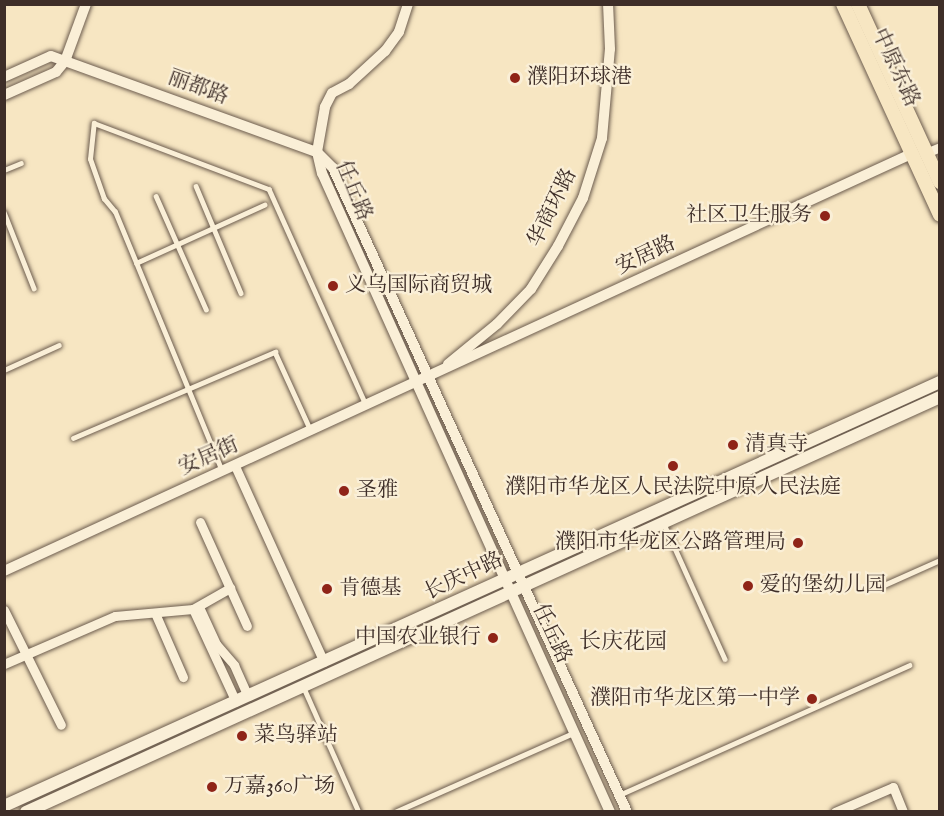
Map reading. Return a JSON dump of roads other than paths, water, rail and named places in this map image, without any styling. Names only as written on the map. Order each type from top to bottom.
[{"type":"main road","name":"中原东路","points":[[843,4],[939,215]]},
{"type":"main road","name":"中原东路","points":[[858,4],[939,182]]},
{"type":"main road","name":"长庆中路","points":[[4,806],[939,382]]},
{"type":"main road","name":"长庆中路","points":[[26,812],[939,397]]},
{"type":"street","points":[[4,95],[56,72],[65,61],[86,4]]},
{"type":"street","points":[[317,152],[325,108],[332,93],[350,84],[385,51],[399,32],[408,4]]},
{"type":"street","name":"华商环路","points":[[429,378],[476,343],[531,289],[558,246],[579,205],[602,138],[610,49],[608,4]]},
{"type":"street","name":"丽都路","points":[[4,77],[51,56],[317,152]]},
{"type":"street","points":[[926,153],[939,147]]},
{"type":"street","name":"任丘路","points":[[317,152],[333,168],[627,812]]},
{"type":"street","name":"任丘路","points":[[317,152],[321,173],[610,812]]},
{"type":"street","name":"安居路","points":[[429,378],[911,154]]},
{"type":"street","name":"安居街","points":[[4,571],[429,378]]},
{"type":"street","points":[[235,466],[324,662]]},
{"type":"street","points":[[200,522],[247,626]]},
{"type":"street","points":[[4,664],[115,616],[196,608],[230,588]]},
{"type":"street","points":[[196,608],[216,644],[234,665],[248,696]]},
{"type":"street","points":[[196,608],[236,702]]},
{"type":"street","points":[[4,610],[61,725]]},
{"type":"street","points":[[155,613],[183,677]]},
{"type":"street","points":[[835,812],[857,807],[893,787],[903,812]]},
{"type":"lane","points":[[222,472],[115,212],[104,199],[90,159],[94,123],[269,189],[367,406]]},
{"type":"lane","points":[[4,170],[21,163]]},
{"type":"lane","points":[[196,186],[241,293]]},
{"type":"lane","points":[[156,196],[206,309]]},
{"type":"lane","points":[[136,263],[264,205]]},
{"type":"lane","points":[[4,212],[34,288]]},
{"type":"lane","points":[[4,370],[59,345]]},
{"type":"lane","points":[[73,438],[274,352],[311,431]]},
{"type":"lane","points":[[663,522],[725,659]]},
{"type":"lane","points":[[884,585],[939,560]]},
{"type":"lane","points":[[619,795],[909,665]]},
{"type":"lane","points":[[303,686],[359,812]]},
{"type":"lane","points":[[395,812],[575,732]]},
{"type":"place","name":"濮阳环球港","points":[[515,78]]},
{"type":"place","name":"社区卫生服务","points":[[825,216]]},
{"type":"place","name":"义乌国际商贸城","points":[[333,286]]},
{"type":"place","name":"清真寺","points":[[733,445]]},
{"type":"place","name":"濮阳市华龙区人民法院中原人民法庭","points":[[673,466]]},
{"type":"place","name":"圣雅","points":[[344,491]]},
{"type":"place","name":"濮阳市华龙区公路管理局","points":[[798,543]]},
{"type":"place","name":"爱的堡幼儿园","points":[[748,586]]},
{"type":"place","name":"肯德基","points":[[327,589]]},
{"type":"place","name":"中国农业银行","points":[[493,638]]},
{"type":"place","name":"濮阳市华龙区第一中学","points":[[812,699]]},
{"type":"place","name":"菜鸟驿站","points":[[242,736]]},
{"type":"place","name":"万嘉360广场","points":[[212,787]]},
{"type":"district","name":"长庆花园","points":[[623,643]]}]
